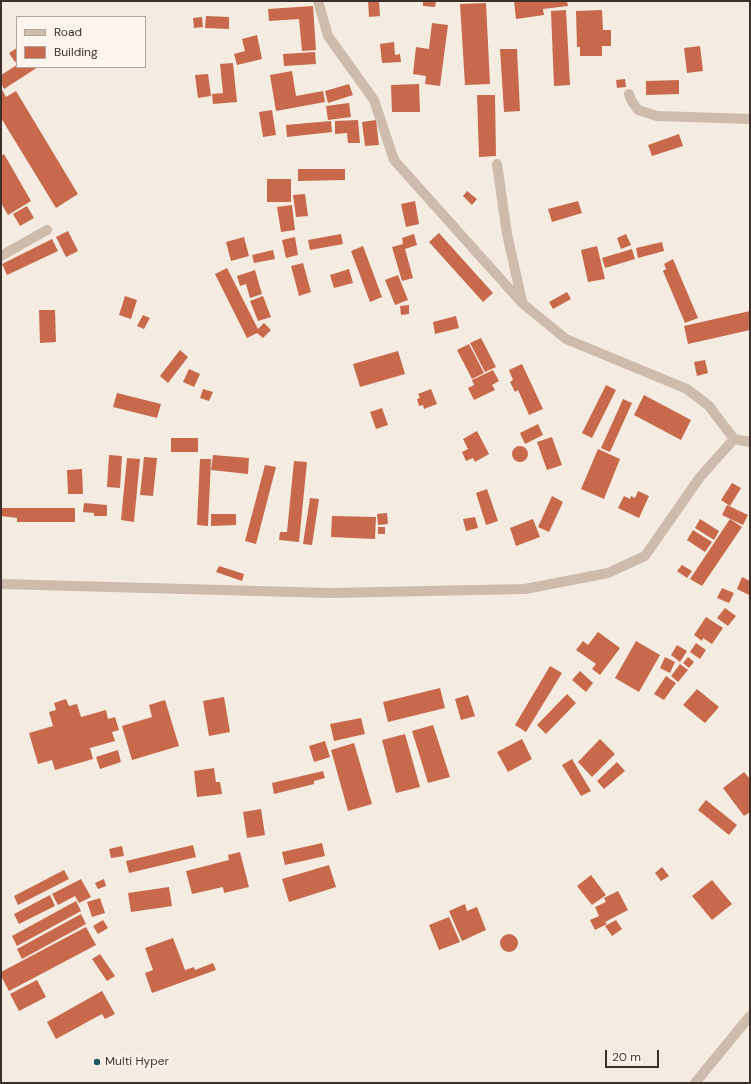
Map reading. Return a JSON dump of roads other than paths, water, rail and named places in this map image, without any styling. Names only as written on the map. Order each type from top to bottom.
[{"type":"street","points":[[318,1],[328,36],[374,100],[394,160],[522,303],[566,339],[687,389],[709,406],[734,439],[750,442]]},
{"type":"street","points":[[629,94],[638,110],[657,116],[750,119]]},
{"type":"street","points":[[497,164],[507,234],[522,303]]},
{"type":"street","points":[[1,256],[47,230]]},
{"type":"street","points":[[1,584],[331,593],[525,589],[608,573],[645,556],[700,477],[734,439]]},
{"type":"street","points":[[695,1083],[750,1016]]},
{"type":"place","name":"Multi Hyper","points":[[97,1062]]}]
